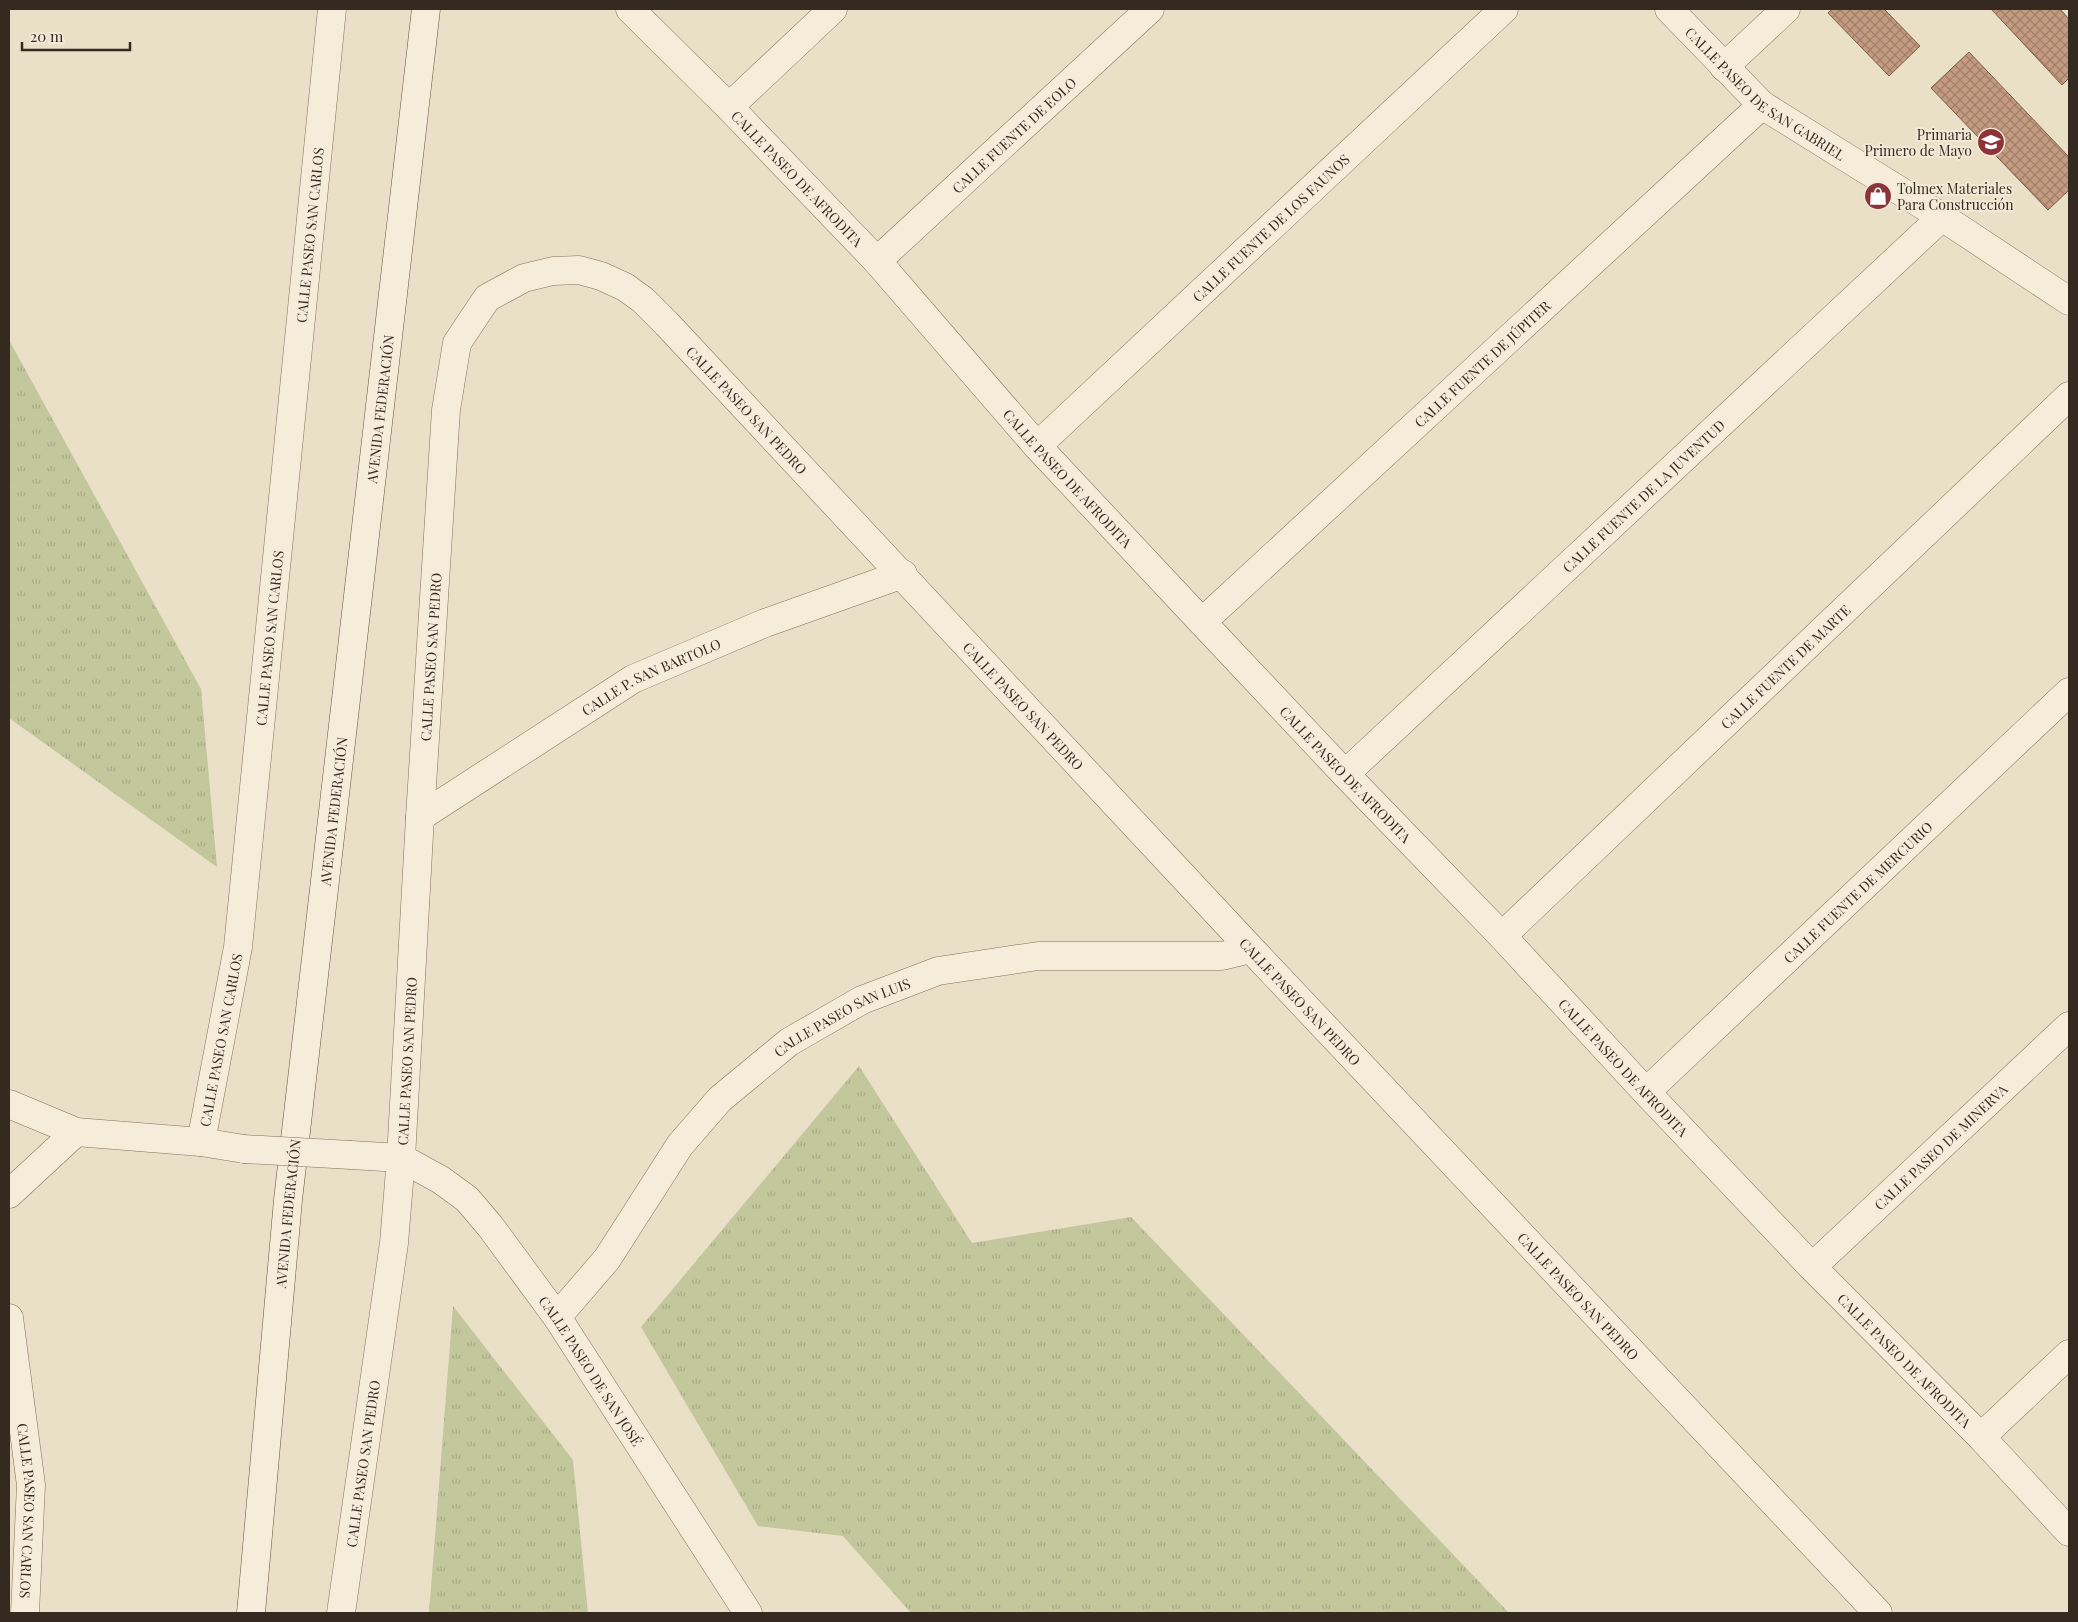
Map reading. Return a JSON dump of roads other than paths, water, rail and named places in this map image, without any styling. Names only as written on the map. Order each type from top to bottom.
[{"type":"street","name":"CALLE PASEO SAN CARLOS","points":[[9,1104],[76,1132],[201,1142],[238,947],[332,9]]},
{"type":"street","name":"AVENIDA FEDERACIÓN","points":[[251,1613],[288,1200],[426,9]]},
{"type":"street","name":"CALLE PASEO DE AFRODITA","points":[[630,9],[877,261],[1037,446],[1202,622],[1345,774],[1502,936],[1646,1092],[1812,1267],[1981,1437],[2069,1532]]},
{"type":"street","points":[[728,107],[833,9]]},
{"type":"street","name":"CALLE FUENTE DE EOLO","points":[[877,261],[1150,9]]},
{"type":"street","name":"CALLE FUENTE DE LOS FAUNOS","points":[[1037,446],[1504,9]]},
{"type":"street","name":"CALLE PASEO DE SAN GABRIEL","points":[[1669,9],[1762,105],[1942,217],[2069,301]]},
{"type":"street","points":[[1724,67],[1786,9]]},
{"type":"street","name":"CALLE FUENTE DE JÚPITER","points":[[1202,622],[1762,105]]},
{"type":"street","name":"CALLE FUENTE DE LA JUVENTUD","points":[[1345,774],[1942,217]]},
{"type":"street","name":"CALLE PASEO SAN PEDRO","points":[[341,1613],[394,1243],[401,1158],[446,410],[457,343],[487,298],[524,278],[553,271],[579,270],[601,276],[625,287],[643,300],[903,574],[1251,949],[1878,1613]]},
{"type":"street","name":"CALLE FUENTE DE MARTE","points":[[1502,936],[2069,396]]},
{"type":"street","name":"CALLE P. SAN BARTOLO","points":[[420,818],[633,679],[765,623],[903,574]]},
{"type":"street","name":"CALLE FUENTE DE MERCURIO","points":[[1646,1092],[2069,692]]},
{"type":"street","name":"CALLE PASEO SAN LUIS","points":[[558,1318],[607,1259],[680,1145],[720,1099],[788,1042],[862,1000],[938,971],[1038,956],[1222,956],[1251,949]]},
{"type":"street","name":"CALLE PASEO DE MINERVA","points":[[1812,1267],[2069,1026]]},
{"type":"street","points":[[9,1194],[76,1132]]},
{"type":"street","points":[[201,1142],[244,1149],[401,1158]]},
{"type":"street","name":"CALLE PASEO DE SAN JOSÉ","points":[[401,1158],[442,1180],[467,1199],[490,1226],[558,1318],[748,1613]]},
{"type":"street","name":"CALLE PASEO SAN CARLOS","points":[[9,1318],[31,1485],[25,1613]]},
{"type":"street","points":[[1981,1437],[2069,1354]]},
{"type":"place","name":"Primaria Primero de Mayo","points":[[1991,142]]},
{"type":"place","name":"Tolmex Materiales Para Construcción","points":[[1878,196]]}]
